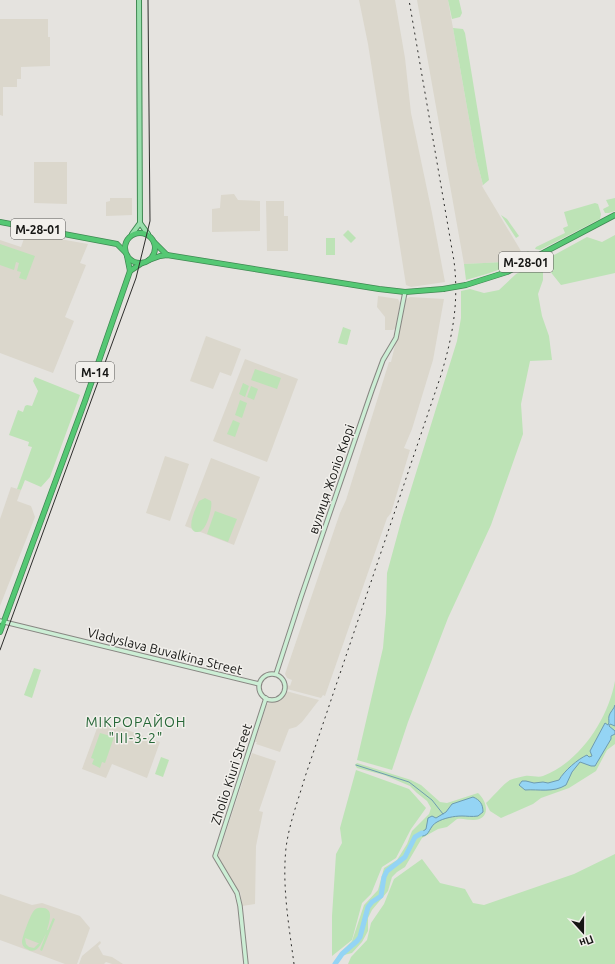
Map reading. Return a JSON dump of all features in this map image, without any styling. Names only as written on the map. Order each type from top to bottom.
[{"type":"highway","name":"М-28-01","points":[[147,262],[160,256],[167,255],[379,289],[405,292],[443,289],[466,285],[507,272],[615,215]]},
{"type":"highway","name":"М-28-01","points":[[0,222],[116,244]]},
{"type":"highway","points":[[147,262],[134,262],[116,244],[141,232],[148,234],[167,255]]},
{"type":"highway","points":[[130,236],[125,247],[130,271],[147,262],[155,252],[155,242]]},
{"type":"highway","name":"М-14","points":[[0,632],[2,621],[85,401],[130,271]]},
{"type":"main road","points":[[139,0],[140,223],[148,234]]},
{"type":"main road","points":[[130,236],[140,223]]},
{"type":"street","name":"вулиця Жоліо Кюрі","points":[[276,674],[301,596],[372,390],[383,360],[396,338],[405,292]]},
{"type":"street","points":[[2,621],[260,684]]},
{"type":"street","points":[[276,674],[283,679],[285,690],[279,698],[266,698],[260,692],[260,684],[264,677],[276,674]]},
{"type":"street","name":"Zholio Kiuri Street","points":[[246,964],[240,906],[237,893],[215,856],[266,698]]},
{"type":"shaded area","points":[[359,0],[395,0],[405,58],[411,113],[445,282],[411,287],[406,285],[368,44]]},
{"type":"shaded area","points":[[417,0],[448,0],[482,186],[521,251],[504,259],[504,262],[464,264]]},
{"type":"shaded area","points":[[0,19],[48,19],[48,37],[50,37],[50,66],[21,67],[21,79],[17,79],[17,87],[3,87],[3,116],[0,115]]},
{"type":"shaded area","points":[[34,162],[67,162],[67,204],[34,203]]},
{"type":"shaded area","points":[[234,194],[238,200],[260,201],[260,231],[212,232],[212,209],[220,208],[221,195]]},
{"type":"shaded area","points":[[110,198],[132,198],[132,215],[106,216],[106,202],[110,201]]},
{"type":"shaded area","points":[[266,201],[284,201],[284,216],[288,216],[288,251],[267,251]]},
{"type":"shaded area","points":[[26,233],[88,244],[80,263],[86,265],[65,317],[74,321],[53,373],[0,353],[0,240],[21,247]]},
{"type":"shaded area","points":[[378,296],[398,299],[400,303],[396,328],[393,330],[385,330],[385,317],[377,307]]},
{"type":"shaded area","points":[[410,297],[444,299],[433,360],[412,429],[404,448],[410,450],[391,513],[387,518],[325,696],[323,695],[321,698],[287,689],[292,680],[287,678],[285,674],[340,513],[346,500],[389,362],[391,362],[406,299]]},
{"type":"shaded area","points":[[206,336],[241,349],[231,376],[220,372],[213,389],[190,381]]},
{"type":"shaded area","points":[[245,359],[298,379],[267,462],[213,441]]},
{"type":"shaded area","points":[[165,456],[189,464],[170,521],[146,513]]},
{"type":"shaded area","points":[[211,458],[260,477],[234,545],[185,526]]},
{"type":"shaded area","points":[[11,487],[21,490],[17,501],[31,506],[35,517],[0,606],[0,519]]},
{"type":"shaded area","points":[[286,691],[319,700],[302,722],[296,727],[289,729],[280,752],[256,744],[257,742],[255,742],[267,704],[281,699]]},
{"type":"shaded area","points":[[100,720],[160,742],[147,778],[112,764],[106,778],[82,769]]},
{"type":"shaded area","points":[[252,753],[276,761],[259,811],[263,812],[256,846],[255,904],[242,906],[240,891],[237,891],[218,856]]},
{"type":"shaded area","points":[[0,894],[32,905],[42,903],[80,916],[90,928],[77,964],[65,964],[0,940]]},
{"type":"shaded area","points":[[100,941],[101,943],[98,946],[103,955],[112,957],[123,964],[112,964],[106,962],[104,964],[79,964],[82,956]]},
{"type":"green space","points":[[448,0],[459,0],[462,13],[460,17],[452,19]]},
{"type":"green space","points":[[453,28],[463,29],[465,33],[489,180],[483,185],[476,158]]},
{"type":"green space","points":[[615,198],[615,211],[605,213],[603,209],[609,206],[606,200]]},
{"type":"green space","points":[[595,203],[598,204],[601,214],[600,219],[540,250],[535,249],[536,247],[565,233],[563,228],[568,226],[564,212]]},
{"type":"green space","points":[[501,215],[507,219],[519,236],[516,238]]},
{"type":"green space","points":[[348,230],[356,238],[351,243],[343,235]]},
{"type":"green space","points":[[615,235],[615,273],[561,285],[545,265],[545,260],[587,237],[602,242]]},
{"type":"green space","points":[[326,238],[335,238],[335,255],[326,255]]},
{"type":"green space","points":[[0,244],[35,256],[26,280],[19,278],[21,272],[17,271],[19,263],[16,262],[14,270],[0,265]]},
{"type":"green space","points":[[528,251],[527,256],[513,264],[466,280],[464,264],[504,262],[504,264],[520,257]]},
{"type":"green space","points":[[533,265],[538,266],[543,270],[543,280],[538,294],[542,316],[549,336],[552,360],[530,361],[521,404],[523,434],[491,525],[448,618],[408,722],[392,770],[357,760],[383,648],[387,573],[402,518],[457,341],[461,318],[461,291],[470,289],[484,293],[499,290],[516,274]]},
{"type":"green space","points":[[343,327],[351,330],[347,345],[338,343]]},
{"type":"green space","points":[[255,369],[281,378],[277,389],[251,380]]},
{"type":"green space","points":[[35,377],[80,395],[50,477],[41,487],[25,480],[21,490],[17,489],[32,447],[28,446],[29,442],[9,435],[18,410],[23,412],[25,406],[32,406],[38,391],[33,381]]},
{"type":"green space","points":[[243,383],[249,386],[245,397],[239,394]]},
{"type":"green space","points":[[251,386],[258,389],[254,400],[247,397]]},
{"type":"green space","points":[[240,400],[247,403],[242,418],[235,415]]},
{"type":"green space","points":[[233,420],[240,423],[235,437],[227,434]]},
{"type":"green space","points":[[205,498],[211,501],[209,516],[204,528],[199,532],[196,532],[191,527],[192,518],[199,501]]},
{"type":"green space","points":[[215,511],[237,519],[228,542],[207,534]]},
{"type":"green space","points":[[34,668],[41,670],[32,698],[24,695]]},
{"type":"green space","points":[[615,681],[615,744],[607,750],[596,771],[569,788],[541,798],[533,804],[501,818],[490,811],[486,803],[510,780],[525,776],[543,776],[569,761],[580,750],[599,724],[606,710]]},
{"type":"green space","points":[[100,733],[114,737],[105,763],[102,762],[100,768],[92,764],[94,759],[91,758]]},
{"type":"green space","points":[[161,757],[169,760],[163,777],[155,774]]},
{"type":"green space","points":[[357,763],[411,780],[421,785],[440,802],[447,803],[478,793],[486,805],[486,810],[483,817],[479,819],[457,819],[447,827],[438,829],[422,838],[405,867],[392,877],[388,891],[372,910],[368,918],[368,931],[362,942],[352,953],[344,955],[341,952],[352,941],[364,905],[378,890],[384,868],[397,860],[407,844],[412,831],[429,814],[431,808],[427,801],[410,786],[384,775],[357,768],[355,765]]},
{"type":"green space","points":[[356,770],[409,789],[426,808],[411,829],[396,858],[382,867],[371,894],[362,903],[352,940],[332,956],[332,916],[336,854],[342,843],[340,828]]},
{"type":"green space","points":[[615,854],[615,964],[348,964],[351,957],[367,940],[371,923],[384,904],[394,879],[422,859],[440,883],[465,889],[473,903],[484,905],[574,874]]},
{"type":"green space","points":[[38,908],[47,909],[49,911],[50,918],[47,930],[53,918],[55,919],[42,951],[40,950],[46,934],[39,947],[34,951],[31,951],[23,946],[22,939],[30,918],[34,911]],"holes":[[[25,938],[38,943],[34,948],[29,947],[26,944]]]},
{"type":"water","points":[[615,705],[615,726],[610,724],[609,726],[615,731],[615,734],[611,736],[611,739],[595,766],[580,762],[572,772],[566,785],[556,789],[525,790],[519,785],[522,781],[548,783],[559,780],[568,769],[580,759],[587,755],[589,757],[592,756],[590,751],[605,723],[608,725],[609,717]]},
{"type":"water","points":[[473,797],[478,799],[482,805],[483,812],[478,816],[456,816],[443,819],[434,824],[425,836],[422,836],[422,832],[426,829],[428,818],[432,816],[436,818],[446,812],[452,804]]},
{"type":"waterway","points":[[356,765],[409,782],[432,800],[443,814]]},
{"type":"waterway","points":[[335,964],[342,954],[360,937],[368,907],[372,902],[381,896],[384,877],[387,871],[405,857],[415,837],[422,833]]},
{"type":"tram line","points":[[0,650],[136,278],[150,221],[148,0]]},
{"type":"railway","points":[[294,964],[285,877],[286,848],[289,830],[305,777],[441,375],[449,346],[454,318],[456,290],[454,261],[409,0]]},
{"type":"district","name":"МІКРОРАЙОН \"ІІІ-3-2\"","points":[[136,730]]}]
